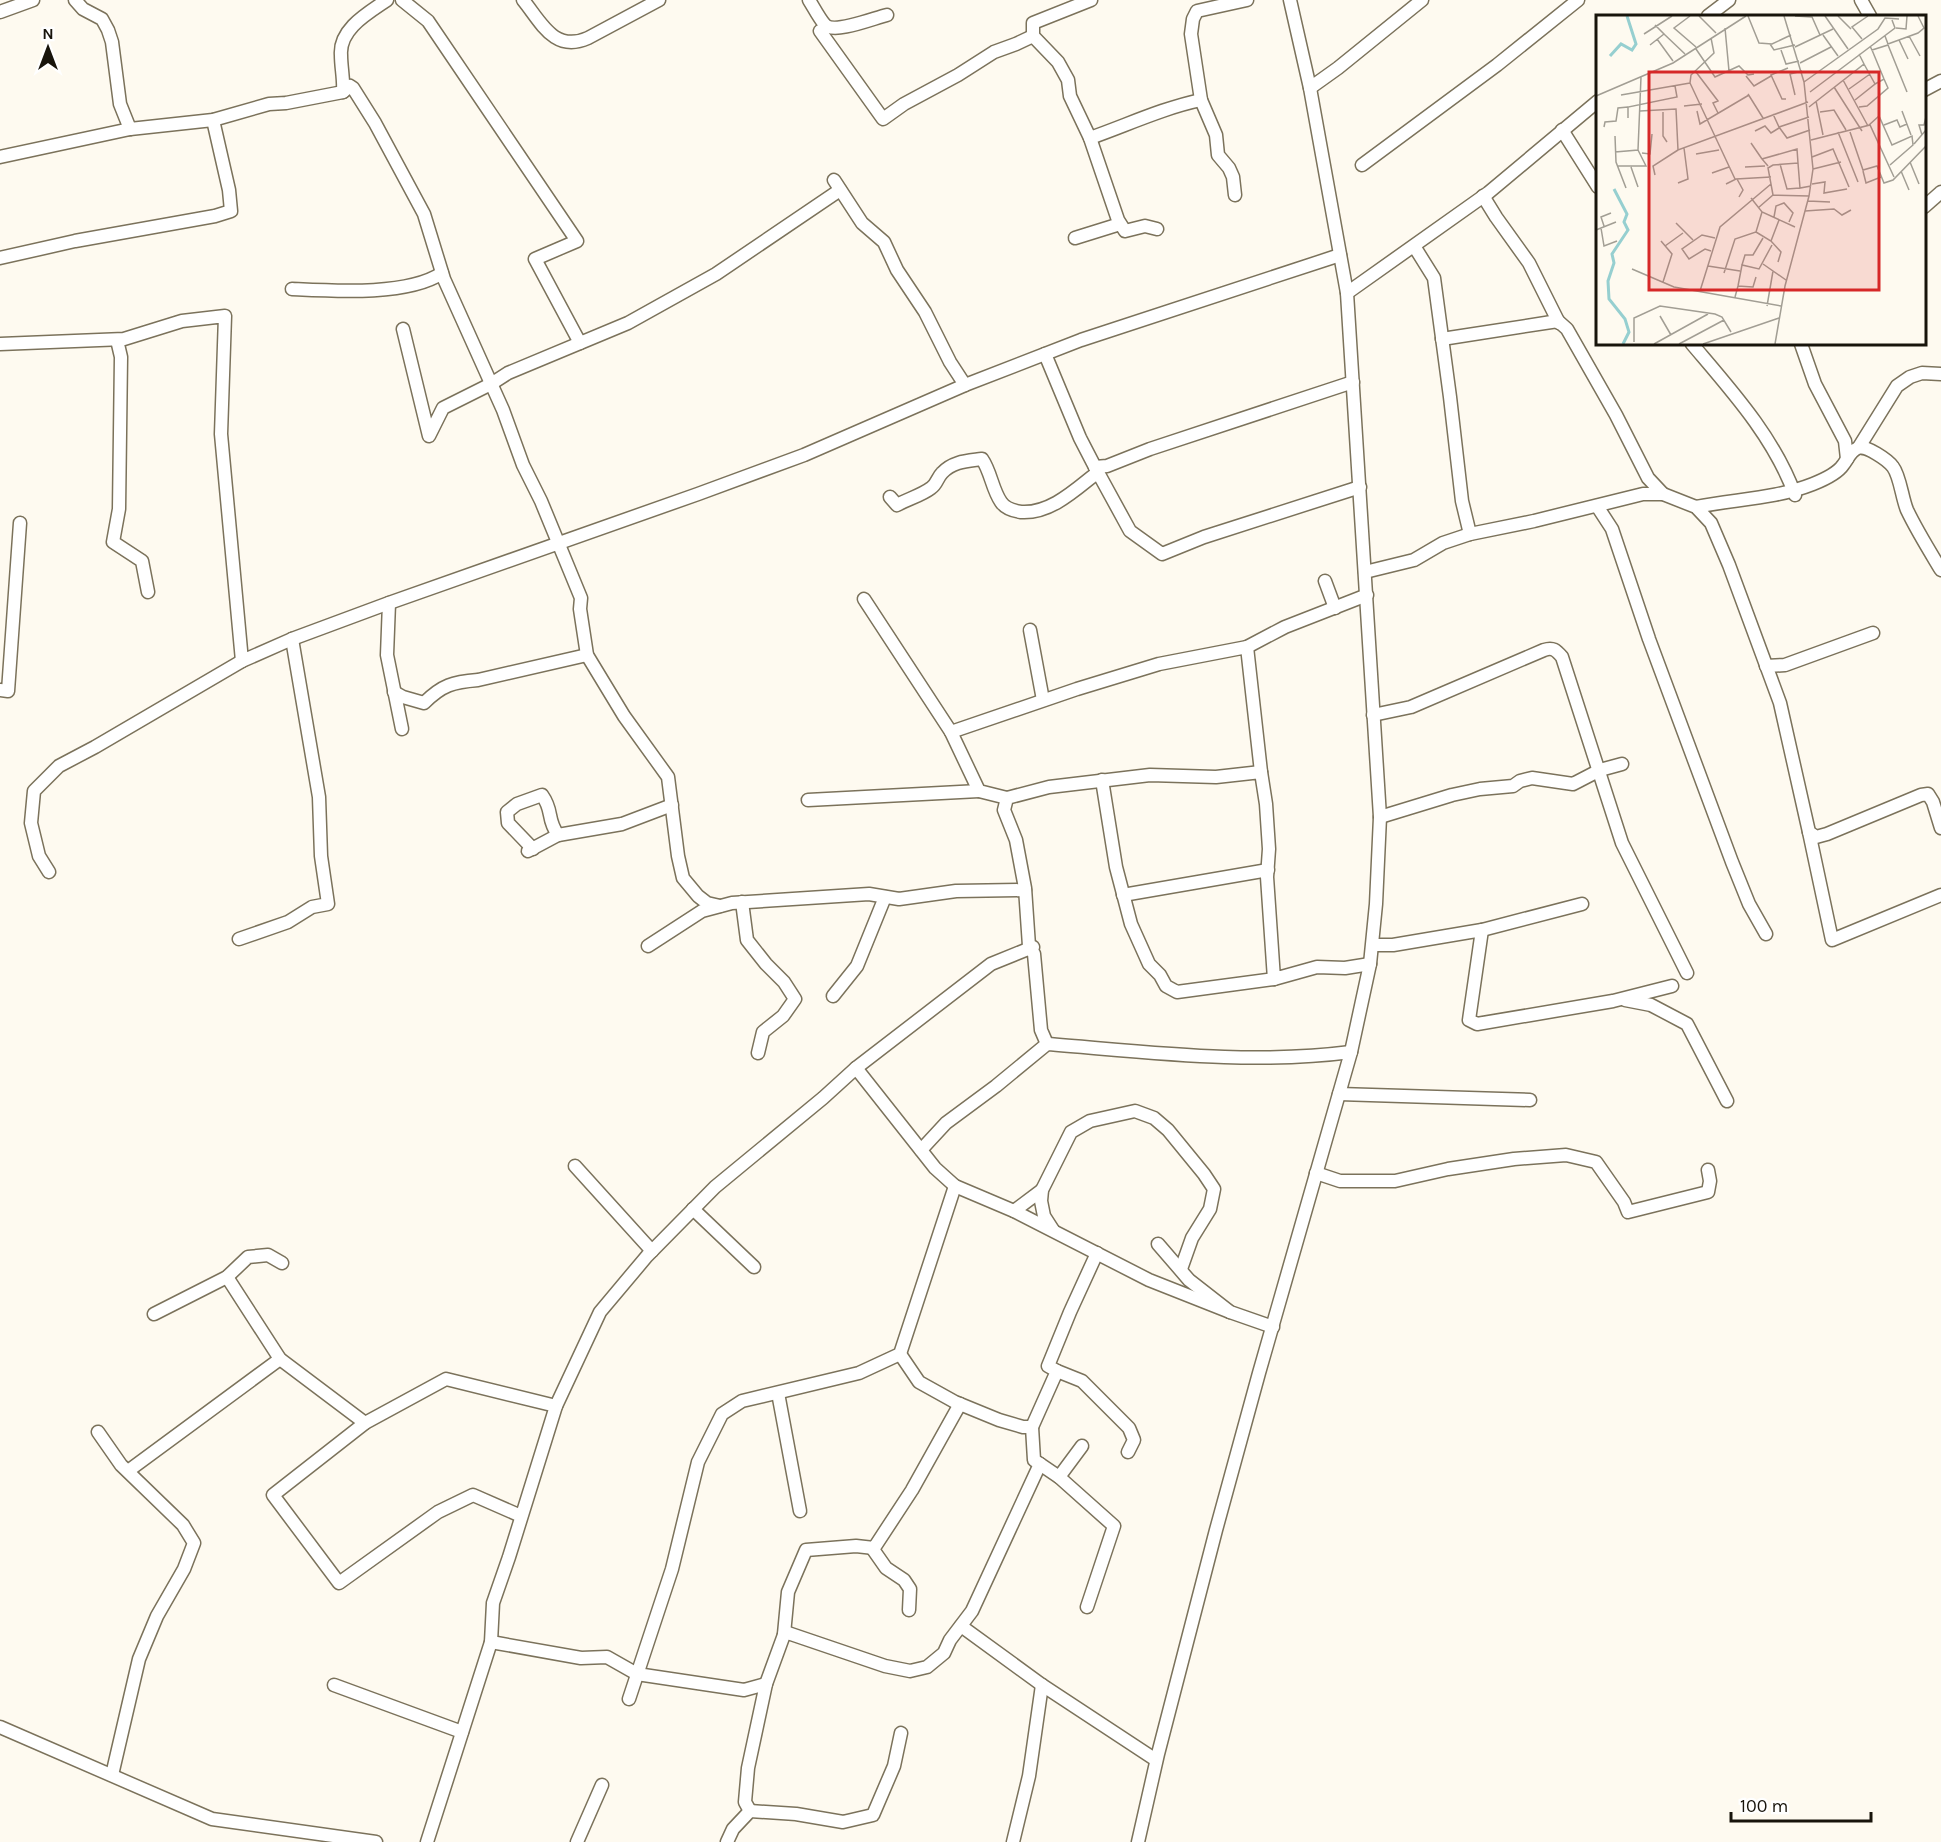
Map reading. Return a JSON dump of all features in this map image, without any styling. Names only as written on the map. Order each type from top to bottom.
[{"type":"street","points":[[0,12],[33,0]]},
{"type":"street","points":[[75,0],[83,9],[102,19],[108,30],[112,42],[120,104],[130,129]]},
{"type":"street","points":[[387,0],[363,16],[351,27],[344,39],[341,55],[346,85],[359,95],[424,214],[442,273],[503,410],[581,598],[580,609],[587,655],[624,716],[668,777],[683,878],[707,903],[720,906]]},
{"type":"street","points":[[402,0],[428,21],[577,241],[535,259],[580,343]]},
{"type":"street","points":[[523,0],[548,33],[560,40],[576,41],[588,38],[659,0]]},
{"type":"street","points":[[809,0],[826,26],[830,28],[843,28],[887,15]]},
{"type":"street","points":[[1091,0],[1032,23],[1033,36],[1058,62],[1065,73],[1070,96],[1090,138],[1120,224],[1125,231],[1144,226],[1156,230]]},
{"type":"street","points":[[1235,195],[1233,177],[1218,154],[1216,135],[1201,100],[1191,34],[1194,5],[1247,0]]},
{"type":"street","points":[[1138,1842],[1156,1760],[1219,1519],[1352,1052],[1373,945],[1380,817],[1347,293],[1310,88],[1290,0]]},
{"type":"street","points":[[1310,88],[1422,0]]},
{"type":"street","points":[[1362,165],[1497,65],[1578,0]]},
{"type":"street","points":[[1709,15],[1729,0]]},
{"type":"street","points":[[820,31],[883,119],[904,104],[958,75],[994,52],[1033,36]]},
{"type":"street","points":[[1926,89],[1941,81]]},
{"type":"street","points":[[0,157],[130,129],[213,120],[269,104],[286,103],[346,85]]},
{"type":"street","points":[[1090,138],[1180,105],[1201,100]]},
{"type":"street","points":[[1347,293],[1483,196],[1596,103]]},
{"type":"street","points":[[0,258],[231,211],[229,190],[213,120]]},
{"type":"street","points":[[1562,129],[1596,185]]},
{"type":"street","points":[[403,329],[429,436],[443,408],[508,373],[628,323],[716,274],[837,185],[862,223],[884,242],[897,270],[925,312],[965,385]]},
{"type":"street","points":[[1926,205],[1941,192]]},
{"type":"street","points":[[1483,196],[1528,263],[1559,323]]},
{"type":"street","points":[[1075,238],[1120,224]]},
{"type":"street","points":[[1414,246],[1434,278],[1462,501],[1470,534]]},
{"type":"street","points":[[49,872],[39,856],[31,824],[34,791],[59,766],[242,661],[292,639],[389,603],[804,455],[965,385],[1081,340],[1340,255]]},
{"type":"street","points":[[292,289],[368,290],[421,284],[442,273]]},
{"type":"street","points":[[0,344],[117,340],[182,321],[225,316],[221,434],[242,661]]},
{"type":"street","points":[[1442,339],[1558,321],[1567,329],[1648,477],[1664,494],[1696,507],[1711,523],[1725,554],[1779,704],[1832,940],[1941,895]]},
{"type":"street","points":[[117,340],[122,357],[119,498],[113,542],[142,561],[148,592]]},
{"type":"street","points":[[1693,345],[1748,409],[1788,475],[1795,493]]},
{"type":"street","points":[[1801,345],[1815,384],[1845,441],[1847,459]]},
{"type":"street","points":[[1045,354],[1080,438],[1130,531],[1162,554],[1204,537],[1360,487]]},
{"type":"street","points":[[1696,507],[1795,493],[1814,484],[1836,472],[1851,453],[1859,447],[1897,386],[1910,377],[1922,373],[1941,374]]},
{"type":"street","points":[[890,496],[897,505],[930,490],[937,484],[941,473],[954,465],[963,461],[982,459],[1001,503],[1013,511],[1028,512],[1044,508],[1064,498],[1097,469],[1150,449],[1353,382]]},
{"type":"street","points":[[1859,447],[1865,447],[1894,467],[1907,509],[1941,570]]},
{"type":"street","points":[[1365,572],[1414,560],[1443,543],[1470,534],[1642,495],[1664,494]]},
{"type":"street","points":[[1597,506],[1612,529],[1649,639],[1728,851],[1749,904],[1766,934]]},
{"type":"street","points":[[0,690],[8,691],[20,523]]},
{"type":"street","points":[[1325,581],[1335,608]]},
{"type":"street","points":[[951,732],[1043,700],[1159,664],[1246,647],[1285,627],[1367,595]]},
{"type":"street","points":[[864,599],[951,732],[979,791]]},
{"type":"street","points":[[389,603],[387,655],[402,729]]},
{"type":"street","points":[[1030,630],[1043,700]]},
{"type":"street","points":[[1766,666],[1785,665],[1873,633]]},
{"type":"street","points":[[239,939],[288,922],[312,907],[328,904],[321,856],[319,797],[292,639]]},
{"type":"street","points":[[1246,647],[1266,804],[1274,979]]},
{"type":"street","points":[[1373,715],[1411,707],[1544,650],[1550,648],[1555,650],[1562,657],[1622,843],[1687,973]]},
{"type":"street","points":[[394,692],[424,703],[437,689],[461,681],[478,680],[587,655]]},
{"type":"street","points":[[1380,817],[1480,789],[1513,786],[1520,781],[1532,778],[1573,784],[1600,770],[1622,765]]},
{"type":"street","points":[[808,800],[979,791],[1007,798],[1049,787],[1150,775],[1216,777],[1261,772]]},
{"type":"street","points":[[1102,780],[1116,867],[1131,924],[1149,964],[1160,975],[1166,986],[1177,992],[1274,979],[1317,967],[1346,968],[1370,964]]},
{"type":"street","points":[[1809,832],[1816,837],[1827,834],[1928,794],[1933,802],[1941,828]]},
{"type":"street","points":[[558,835],[550,824],[550,806],[542,795],[517,804],[507,812],[508,823],[530,850],[558,835],[622,824],[672,805]]},
{"type":"street","points":[[1007,798],[1005,810],[1016,840],[1025,890],[1041,1030],[1047,1044]]},
{"type":"street","points":[[1123,895],[1268,870]]},
{"type":"street","points":[[648,946],[702,911],[742,902],[869,894],[899,899],[956,891],[1025,890]]},
{"type":"street","points":[[833,996],[857,966],[885,897]]},
{"type":"street","points":[[742,902],[747,940],[784,982],[795,999],[783,1016],[763,1032],[758,1053]]},
{"type":"street","points":[[1373,945],[1393,945],[1482,930],[1582,904]]},
{"type":"street","points":[[1482,930],[1470,1020],[1477,1024],[1621,999],[1672,986]]},
{"type":"street","points":[[427,1842],[491,1642],[493,1603],[556,1406],[600,1312],[652,1251],[715,1187],[824,1098],[856,1068],[991,964],[1031,947]]},
{"type":"street","points":[[1621,999],[1651,1005],[1687,1024],[1727,1101]]},
{"type":"street","points":[[921,1150],[946,1123],[1047,1044],[1235,1058],[1309,1057],[1352,1052]]},
{"type":"street","points":[[856,1068],[935,1168],[955,1186],[1014,1211],[1149,1280],[1273,1327]]},
{"type":"street","points":[[1339,1094],[1530,1100]]},
{"type":"street","points":[[1053,1231],[1044,1216],[1041,1201],[1042,1190],[1071,1132],[1090,1121],[1135,1111],[1154,1118],[1168,1130],[1214,1189],[1210,1209],[1192,1238],[1181,1269]]},
{"type":"street","points":[[1316,1173],[1340,1181],[1395,1181],[1514,1159],[1566,1155],[1596,1162],[1624,1202],[1628,1212],[1708,1192],[1710,1181],[1708,1170]]},
{"type":"street","points":[[575,1166],[652,1251]]},
{"type":"street","points":[[629,1699],[672,1569],[698,1462],[722,1414],[742,1401],[860,1373],[900,1354],[955,1186]]},
{"type":"street","points":[[1014,1211],[1042,1190]]},
{"type":"street","points":[[693,1209],[754,1267]]},
{"type":"street","points":[[1158,1244],[1189,1280],[1230,1312]]},
{"type":"street","points":[[1097,1253],[1048,1366],[1082,1381],[1129,1428],[1134,1440],[1128,1452]]},
{"type":"street","points":[[154,1314],[227,1277],[248,1257],[268,1255],[282,1263]]},
{"type":"street","points":[[227,1277],[280,1359],[365,1423]]},
{"type":"street","points":[[900,1354],[919,1382],[960,1404],[999,1420],[1023,1427],[1032,1427]]},
{"type":"street","points":[[128,1472],[280,1359]]},
{"type":"street","points":[[1057,1371],[1032,1427],[1034,1460],[1059,1477],[1114,1526],[1087,1607]]},
{"type":"street","points":[[521,1516],[473,1495],[438,1512],[339,1583],[273,1495],[365,1423],[446,1379],[556,1406]]},
{"type":"street","points":[[777,1393],[800,1510]]},
{"type":"street","points":[[750,1811],[745,1802],[748,1768],[765,1684],[784,1634],[788,1592],[806,1550],[856,1546],[874,1548],[907,1498],[960,1404]]},
{"type":"street","points":[[98,1432],[128,1472],[183,1525],[194,1543],[184,1569],[157,1616],[139,1659],[112,1775]]},
{"type":"street","points":[[1059,1477],[1082,1446]]},
{"type":"street","points":[[784,1634],[785,1632],[885,1666],[910,1671],[927,1667],[944,1653],[950,1640],[972,1611],[1040,1464]]},
{"type":"street","points":[[872,1548],[886,1568],[904,1580],[910,1589],[909,1610]]},
{"type":"street","points":[[961,1626],[1042,1685],[1156,1760]]},
{"type":"street","points":[[491,1642],[581,1658],[607,1657],[637,1674],[744,1690],[765,1684]]},
{"type":"street","points":[[334,1685],[462,1732]]},
{"type":"street","points":[[1013,1842],[1029,1776],[1042,1685]]},
{"type":"street","points":[[0,1727],[212,1820],[376,1842]]},
{"type":"street","points":[[750,1811],[796,1814],[843,1822],[873,1815],[894,1766],[901,1733]]},
{"type":"street","points":[[577,1842],[602,1785]]},
{"type":"street","points":[[728,1842],[733,1829],[750,1811]]}]
